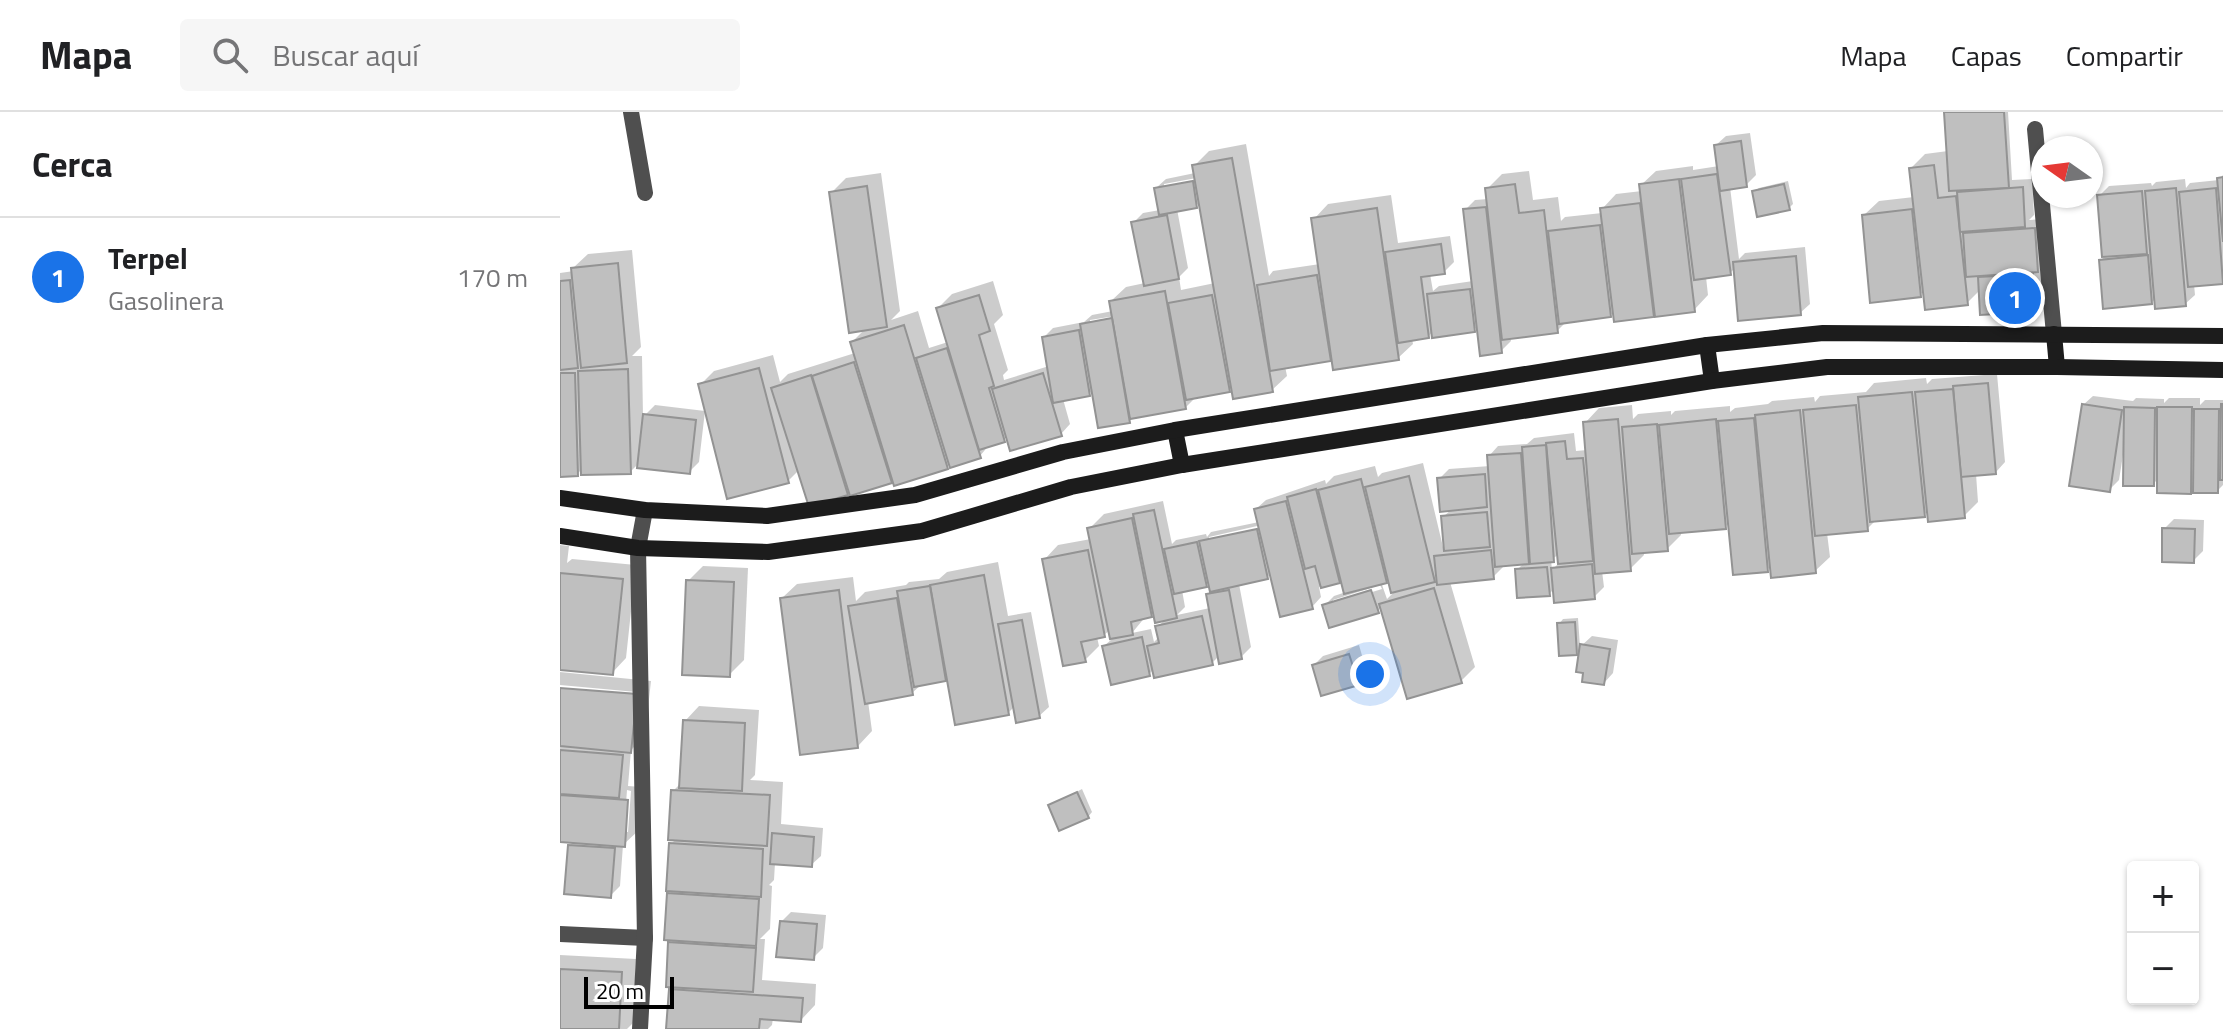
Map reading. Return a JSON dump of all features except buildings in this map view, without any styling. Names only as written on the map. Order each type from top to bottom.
[{"type":"main road","points":[[560,498],[645,510],[767,516],[915,495],[1063,452],[1175,430],[1707,345],[1823,333],[2223,336]]},
{"type":"main road","points":[[2054,334],[2057,367]]},
{"type":"main road","points":[[1707,345],[1712,381]]},
{"type":"main road","points":[[560,536],[638,548],[768,552],[922,531],[1071,487],[1182,465],[1712,381],[1827,367],[2223,370]]},
{"type":"main road","points":[[1175,430],[1182,465]]},
{"type":"street","points":[[631,112],[645,193]]},
{"type":"street","points":[[2035,129],[2054,334]]},
{"type":"street","points":[[640,1029],[645,938],[638,548],[645,510]]},
{"type":"street","points":[[560,934],[645,938]]},
{"type":"place","name":"Terpel","points":[[2015,298]]}]
